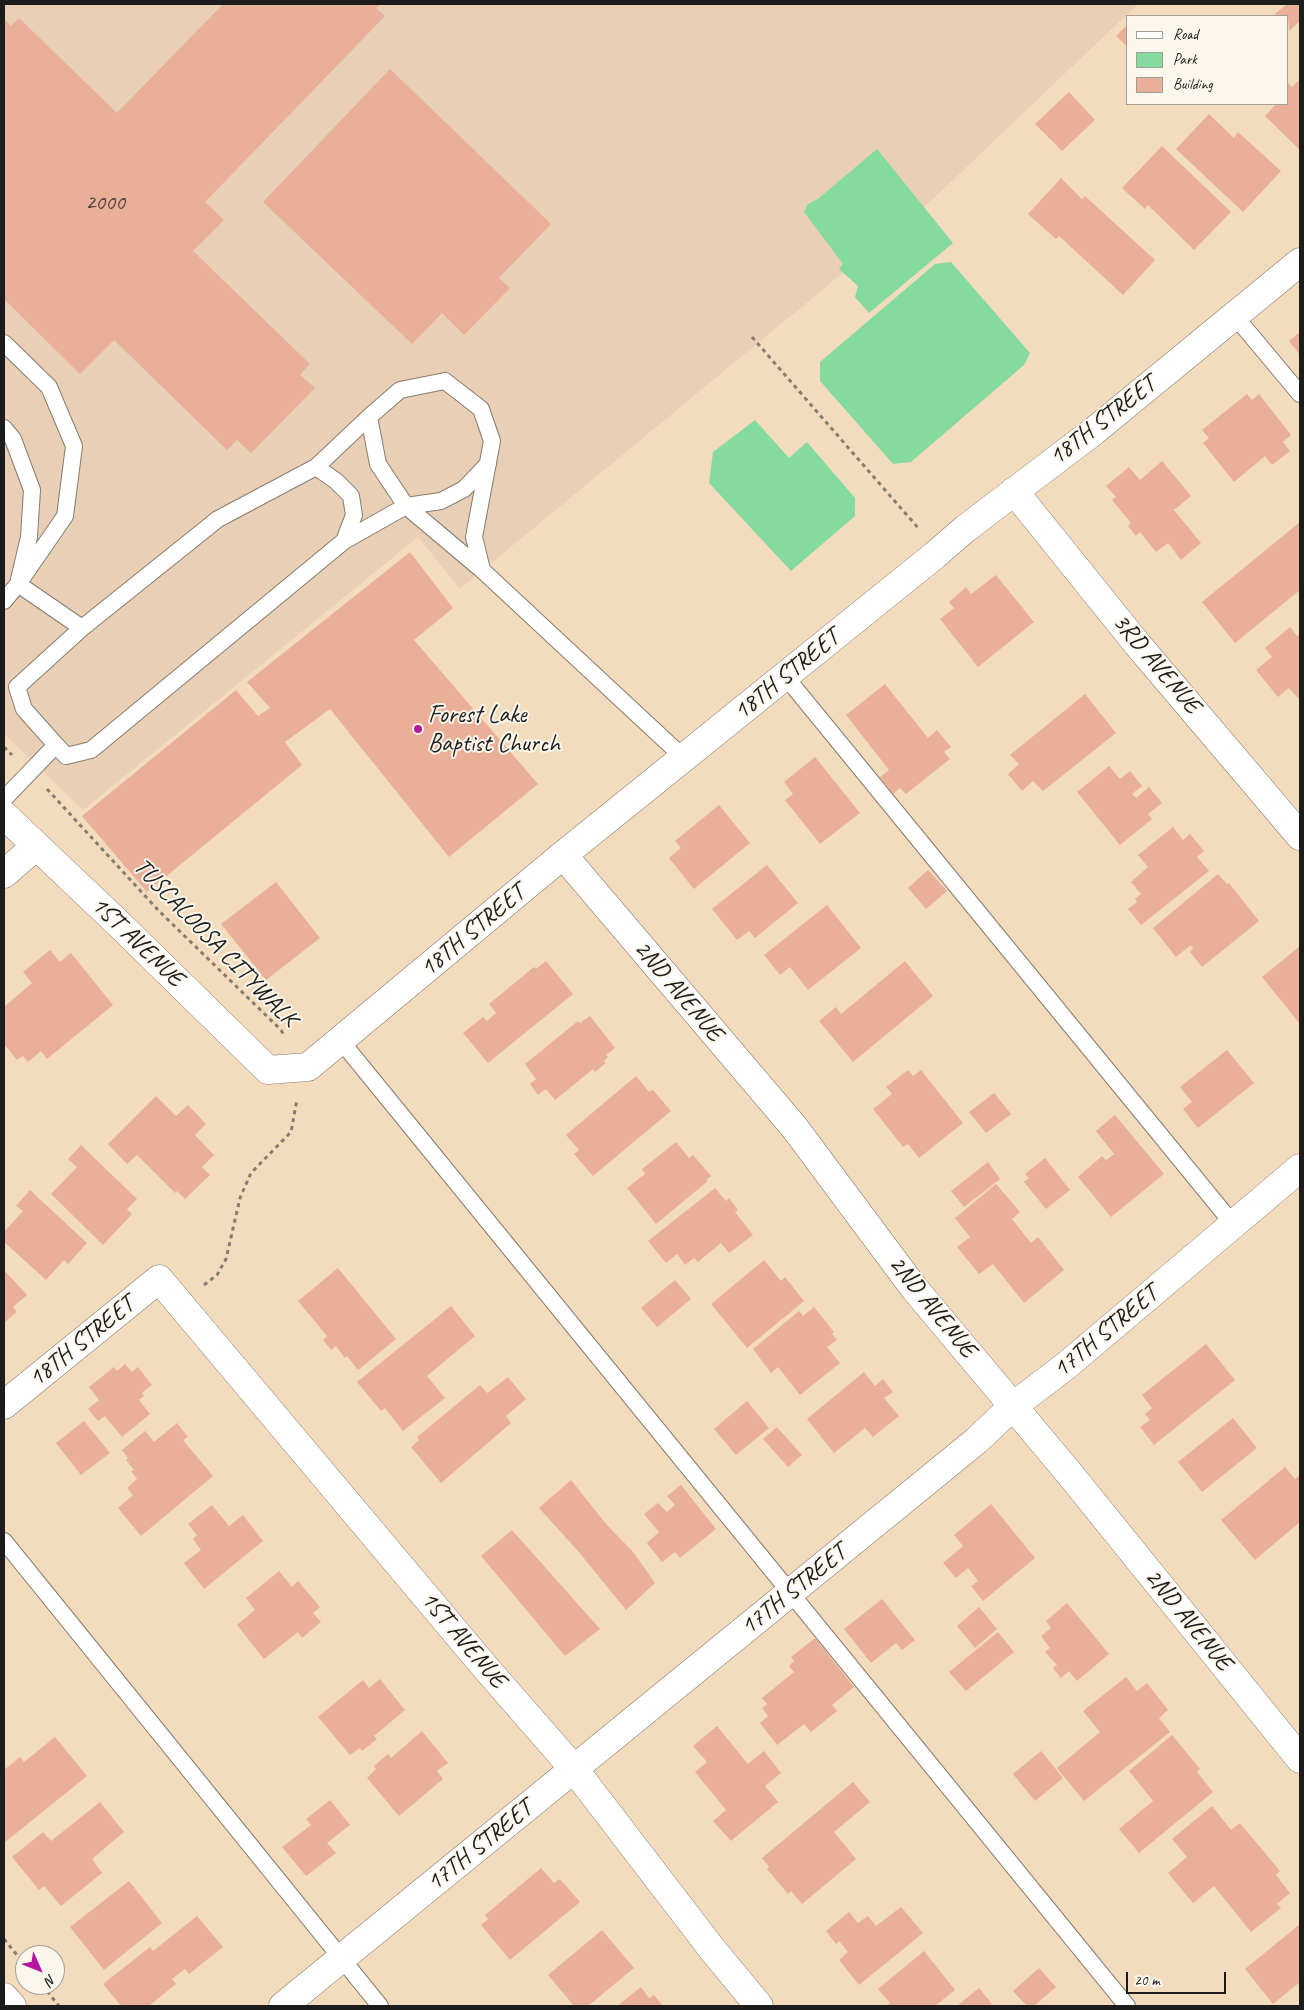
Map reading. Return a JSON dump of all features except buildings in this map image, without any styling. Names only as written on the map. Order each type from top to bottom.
[{"type":"street","name":"18TH STREET","points":[[281,1069],[308,1067],[341,1041],[563,855],[1014,491],[1094,431],[1300,262]]},
{"type":"street","name":"3RD AVENUE","points":[[1014,491],[1138,644],[1300,836]]},
{"type":"street","name":"1ST AVENUE","points":[[4,815],[121,926],[281,1069]]},
{"type":"street","points":[[4,874],[36,846]]},
{"type":"street","name":"2ND AVENUE","points":[[563,855],[794,1127],[914,1288],[1069,1473],[1300,1759]]},
{"type":"street","name":"17TH STREET","points":[[283,2006],[976,1441],[1012,1407],[1067,1365],[1300,1168]]},
{"type":"street","name":"18TH STREET","points":[[4,1405],[159,1279]]},
{"type":"street","name":"1ST AVENUE","points":[[159,1279],[574,1770],[712,1949],[759,2006]]},
{"type":"street","points":[[4,1997],[12,2006]]},
{"type":"lane","points":[[1234,315],[1300,394]]},
{"type":"lane","points":[[4,342],[49,388],[74,446],[65,516],[4,601]]},
{"type":"lane","points":[[482,570],[474,537],[488,464],[492,441],[481,409],[445,381],[400,390],[316,467],[218,520],[82,628],[17,687],[24,710],[66,756],[91,750],[344,541],[406,506],[441,501],[464,489],[488,464]]},
{"type":"lane","points":[[369,417],[378,464],[406,506],[482,570],[684,758]]},
{"type":"lane","points":[[4,428],[13,439],[32,490],[29,538],[18,584]]},
{"type":"lane","points":[[316,467],[336,481],[351,496],[354,515],[344,541]]},
{"type":"lane","points":[[18,584],[82,628]]},
{"type":"lane","points":[[785,676],[1233,1224]]},
{"type":"lane","points":[[4,799],[56,746]]},
{"type":"lane","points":[[341,1041],[1126,2006]]},
{"type":"lane","points":[[4,1542],[380,2006]]},
{"type":"path","points":[[752,337],[923,534]]},
{"type":"path","name":"TUSCALOOSA CITYWALK","points":[[4,747],[31,772],[158,910],[281,1030],[288,1042],[281,1069],[298,1101],[291,1132],[250,1173],[240,1198],[226,1259],[217,1275],[180,1304]]},
{"type":"path","points":[[4,1939],[15,1953]]},
{"type":"path","points":[[50,1995],[59,2006]]},
{"type":"shaded area","points":[[4,4],[1138,4],[936,196],[460,589],[418,537],[83,810],[4,734]]},
{"type":"green space","points":[[877,149],[953,243],[869,313],[855,297],[858,286],[839,269],[843,264],[804,212],[808,204],[819,198]]},
{"type":"green space","points":[[951,262],[1030,353],[1024,365],[911,462],[893,464],[820,381],[820,362],[935,264]]},
{"type":"green space","points":[[755,420],[789,458],[807,442],[855,498],[855,516],[791,571],[709,483],[713,452]]},
{"type":"place","name":"Forest Lake Baptist Church","points":[[418,729]]}]
